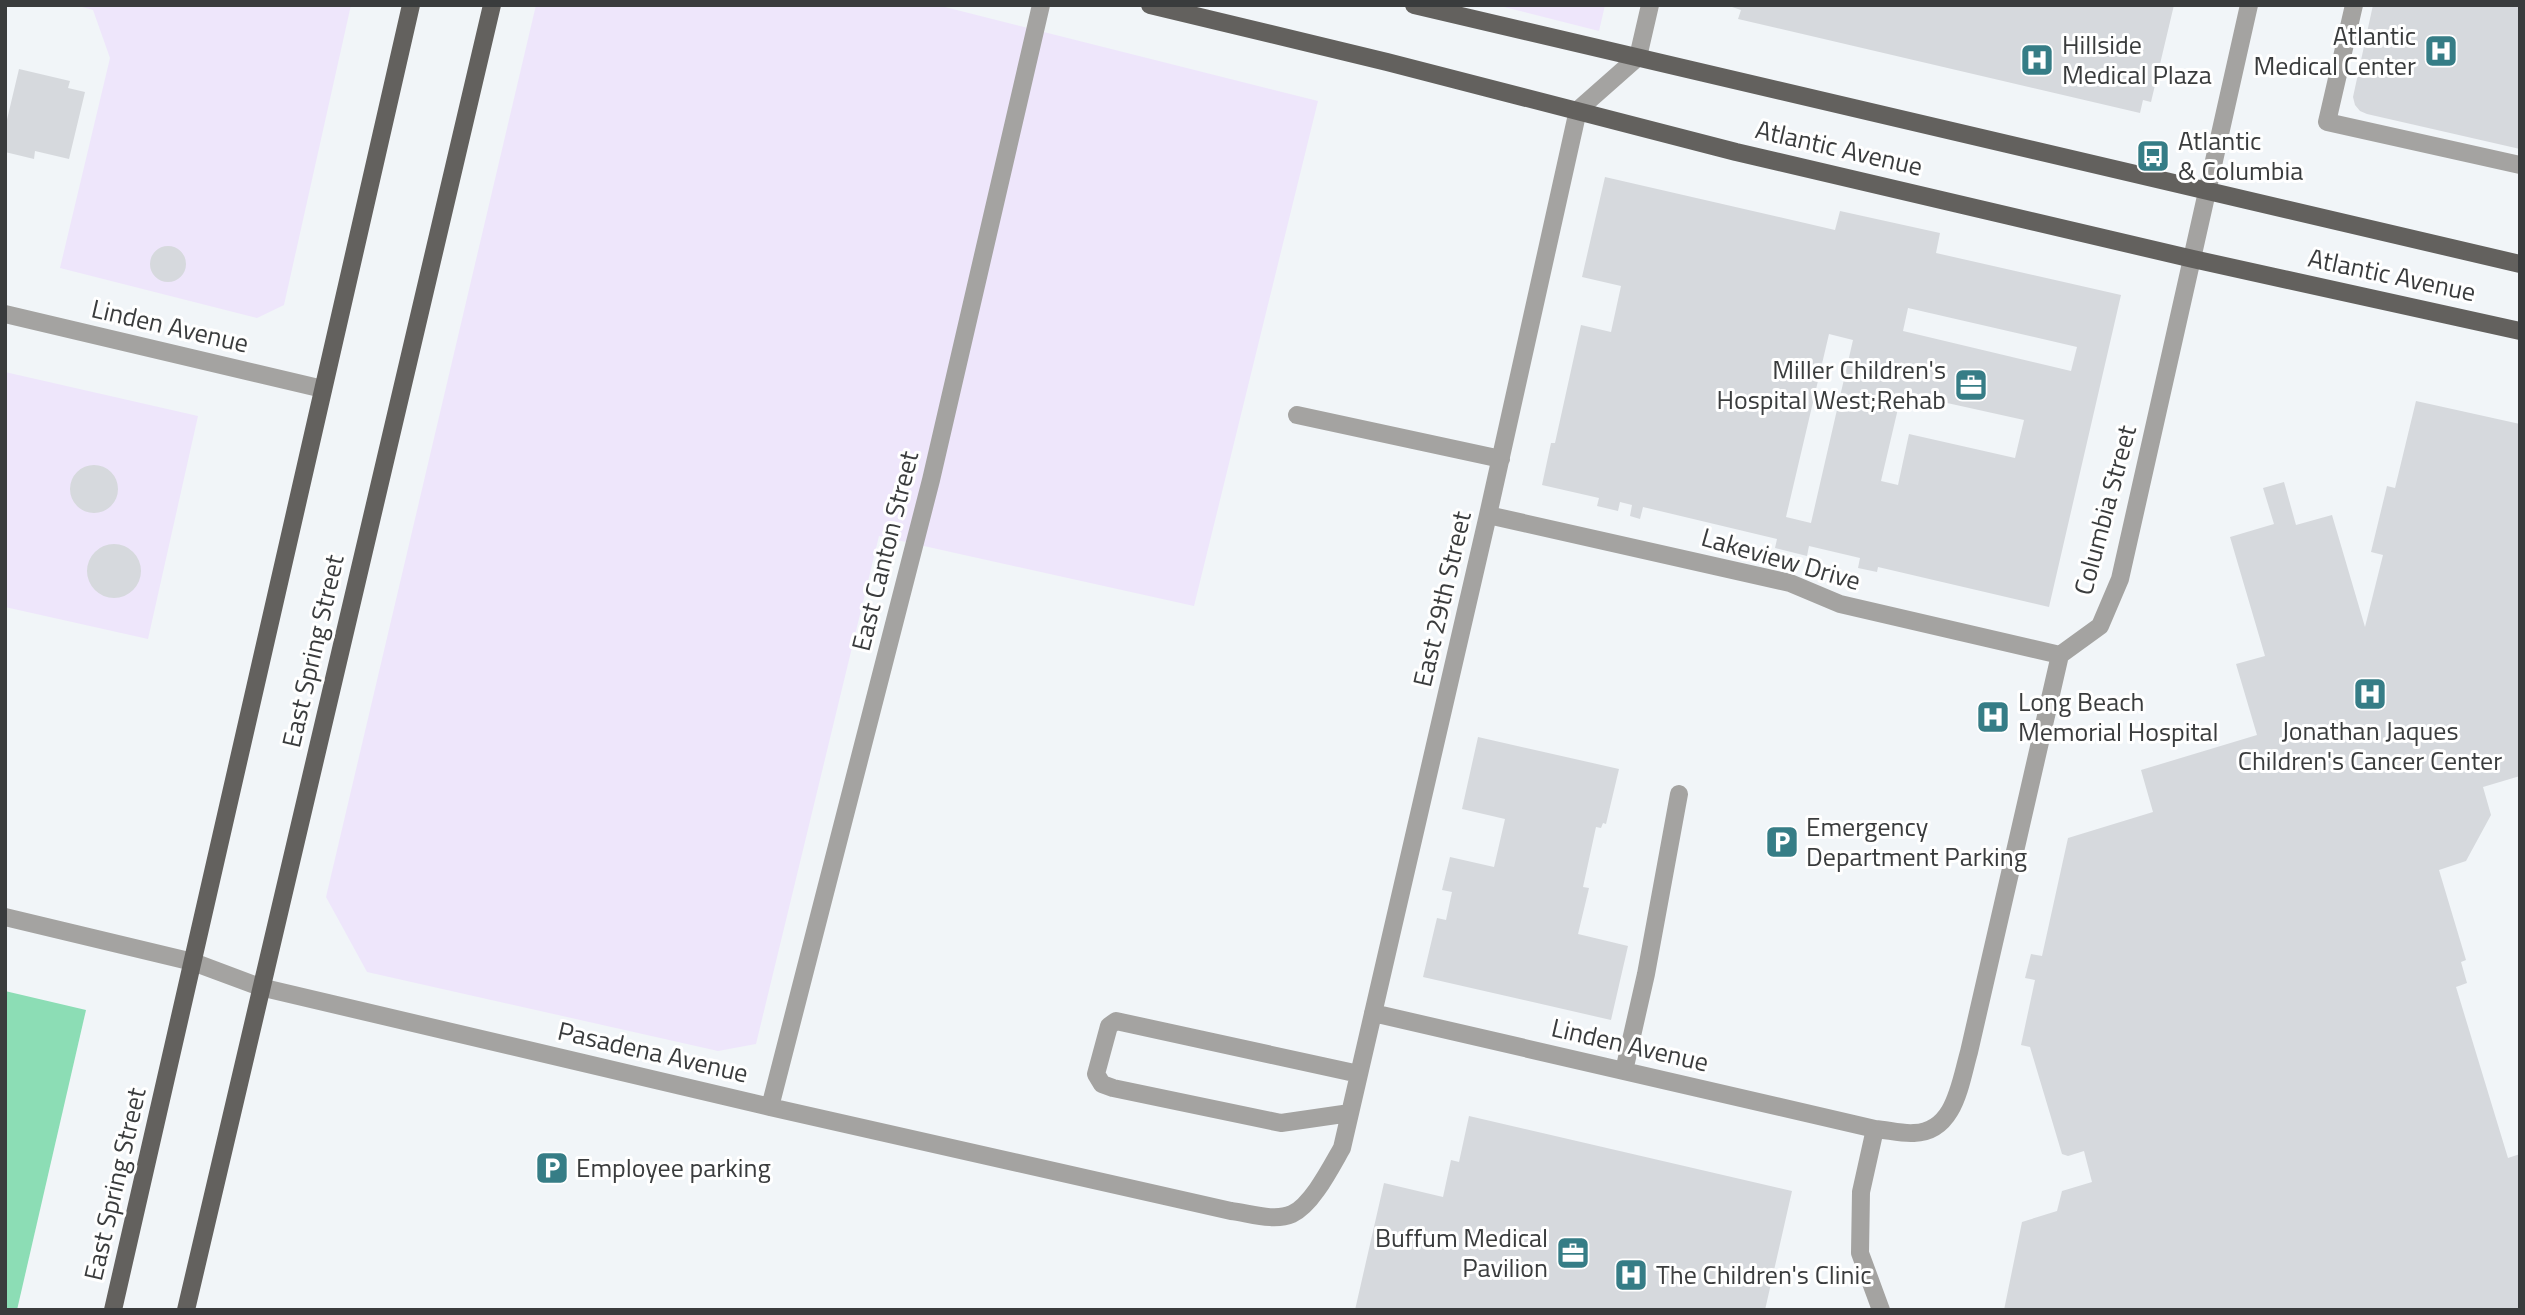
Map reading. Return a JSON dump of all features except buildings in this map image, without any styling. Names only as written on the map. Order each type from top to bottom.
[{"type":"main road","name":"East Spring Street","points":[[113,1310],[411,5]]},
{"type":"main road","name":"East Spring Street","points":[[186,1310],[492,5]]},
{"type":"main road","name":"Atlantic Avenue","points":[[1150,5],[1578,110],[1736,152],[2520,331]]},
{"type":"main road","name":"Atlantic Avenue","points":[[1414,5],[2520,264]]},
{"type":"street","name":"East Canton Street","points":[[770,1107],[931,480],[1041,5]]},
{"type":"street","points":[[1578,110],[1638,57],[1650,5]]},
{"type":"street","name":"Columbia Street","points":[[2060,655],[2100,626],[2120,579],[2249,5]]},
{"type":"street","points":[[2354,5],[2327,122],[2520,165]]},
{"type":"street","name":"East 29th Street","points":[[1293,1214],[1318,1189],[1342,1148],[1501,459],[1578,110]]},
{"type":"street","name":"Linden Avenue","points":[[5,314],[323,389]]},
{"type":"street","points":[[1297,415],[1501,459]]},
{"type":"street","name":"Lakeview Drive","points":[[1488,515],[1790,583],[1840,604],[2060,655]]},
{"type":"street","points":[[1881,1310],[1860,1253],[1861,1192],[1875,1129],[1916,1134],[1940,1125],[1954,1106],[1969,1052],[2060,655]]},
{"type":"street","points":[[1624,1071],[1646,974],[1679,794]]},
{"type":"street","name":"Pasadena Avenue","points":[[5,917],[193,962],[260,987],[770,1107],[1231,1211],[1274,1217],[1293,1214]]},
{"type":"street","name":"Linden Avenue","points":[[1374,1013],[1875,1129]]},
{"type":"street","points":[[1350,1114],[1281,1123],[1113,1088],[1102,1084],[1096,1074],[1109,1026],[1116,1021],[1359,1074]]},
{"type":"shaded area","points":[[75,5],[351,5],[284,305],[257,318],[60,268],[110,58],[93,10]]},
{"type":"shaded area","points":[[536,5],[937,5],[1318,101],[1194,606],[879,536],[756,1044],[718,1051],[367,972],[326,897]]},
{"type":"shaded area","points":[[1496,5],[1605,5],[1599,31]]},
{"type":"shaded area","points":[[5,372],[198,416],[148,639],[5,607]]},
{"type":"green space","points":[[5,991],[86,1010],[17,1310],[5,1310]]},
{"type":"place","name":"Atlantic Medical Center","points":[[2441,51]]},
{"type":"place","name":"Hillside Medical Plaza","points":[[2037,60]]},
{"type":"place","name":"Atlantic & Columbia","points":[[2153,156]]},
{"type":"place","name":"Miller Children's Hospital West;Rehab","points":[[1971,385]]},
{"type":"place","name":"Jonathan Jaques Children's Cancer Center","points":[[2370,694]]},
{"type":"place","name":"Long Beach Memorial Hospital","points":[[1993,717]]},
{"type":"place","name":"Emergency Department Parking","points":[[1782,842]]},
{"type":"place","name":"Employee parking","points":[[552,1168]]},
{"type":"place","name":"Buffum Medical Pavilion","points":[[1573,1253]]},
{"type":"place","name":"The Children's Clinic","points":[[1631,1275]]}]
